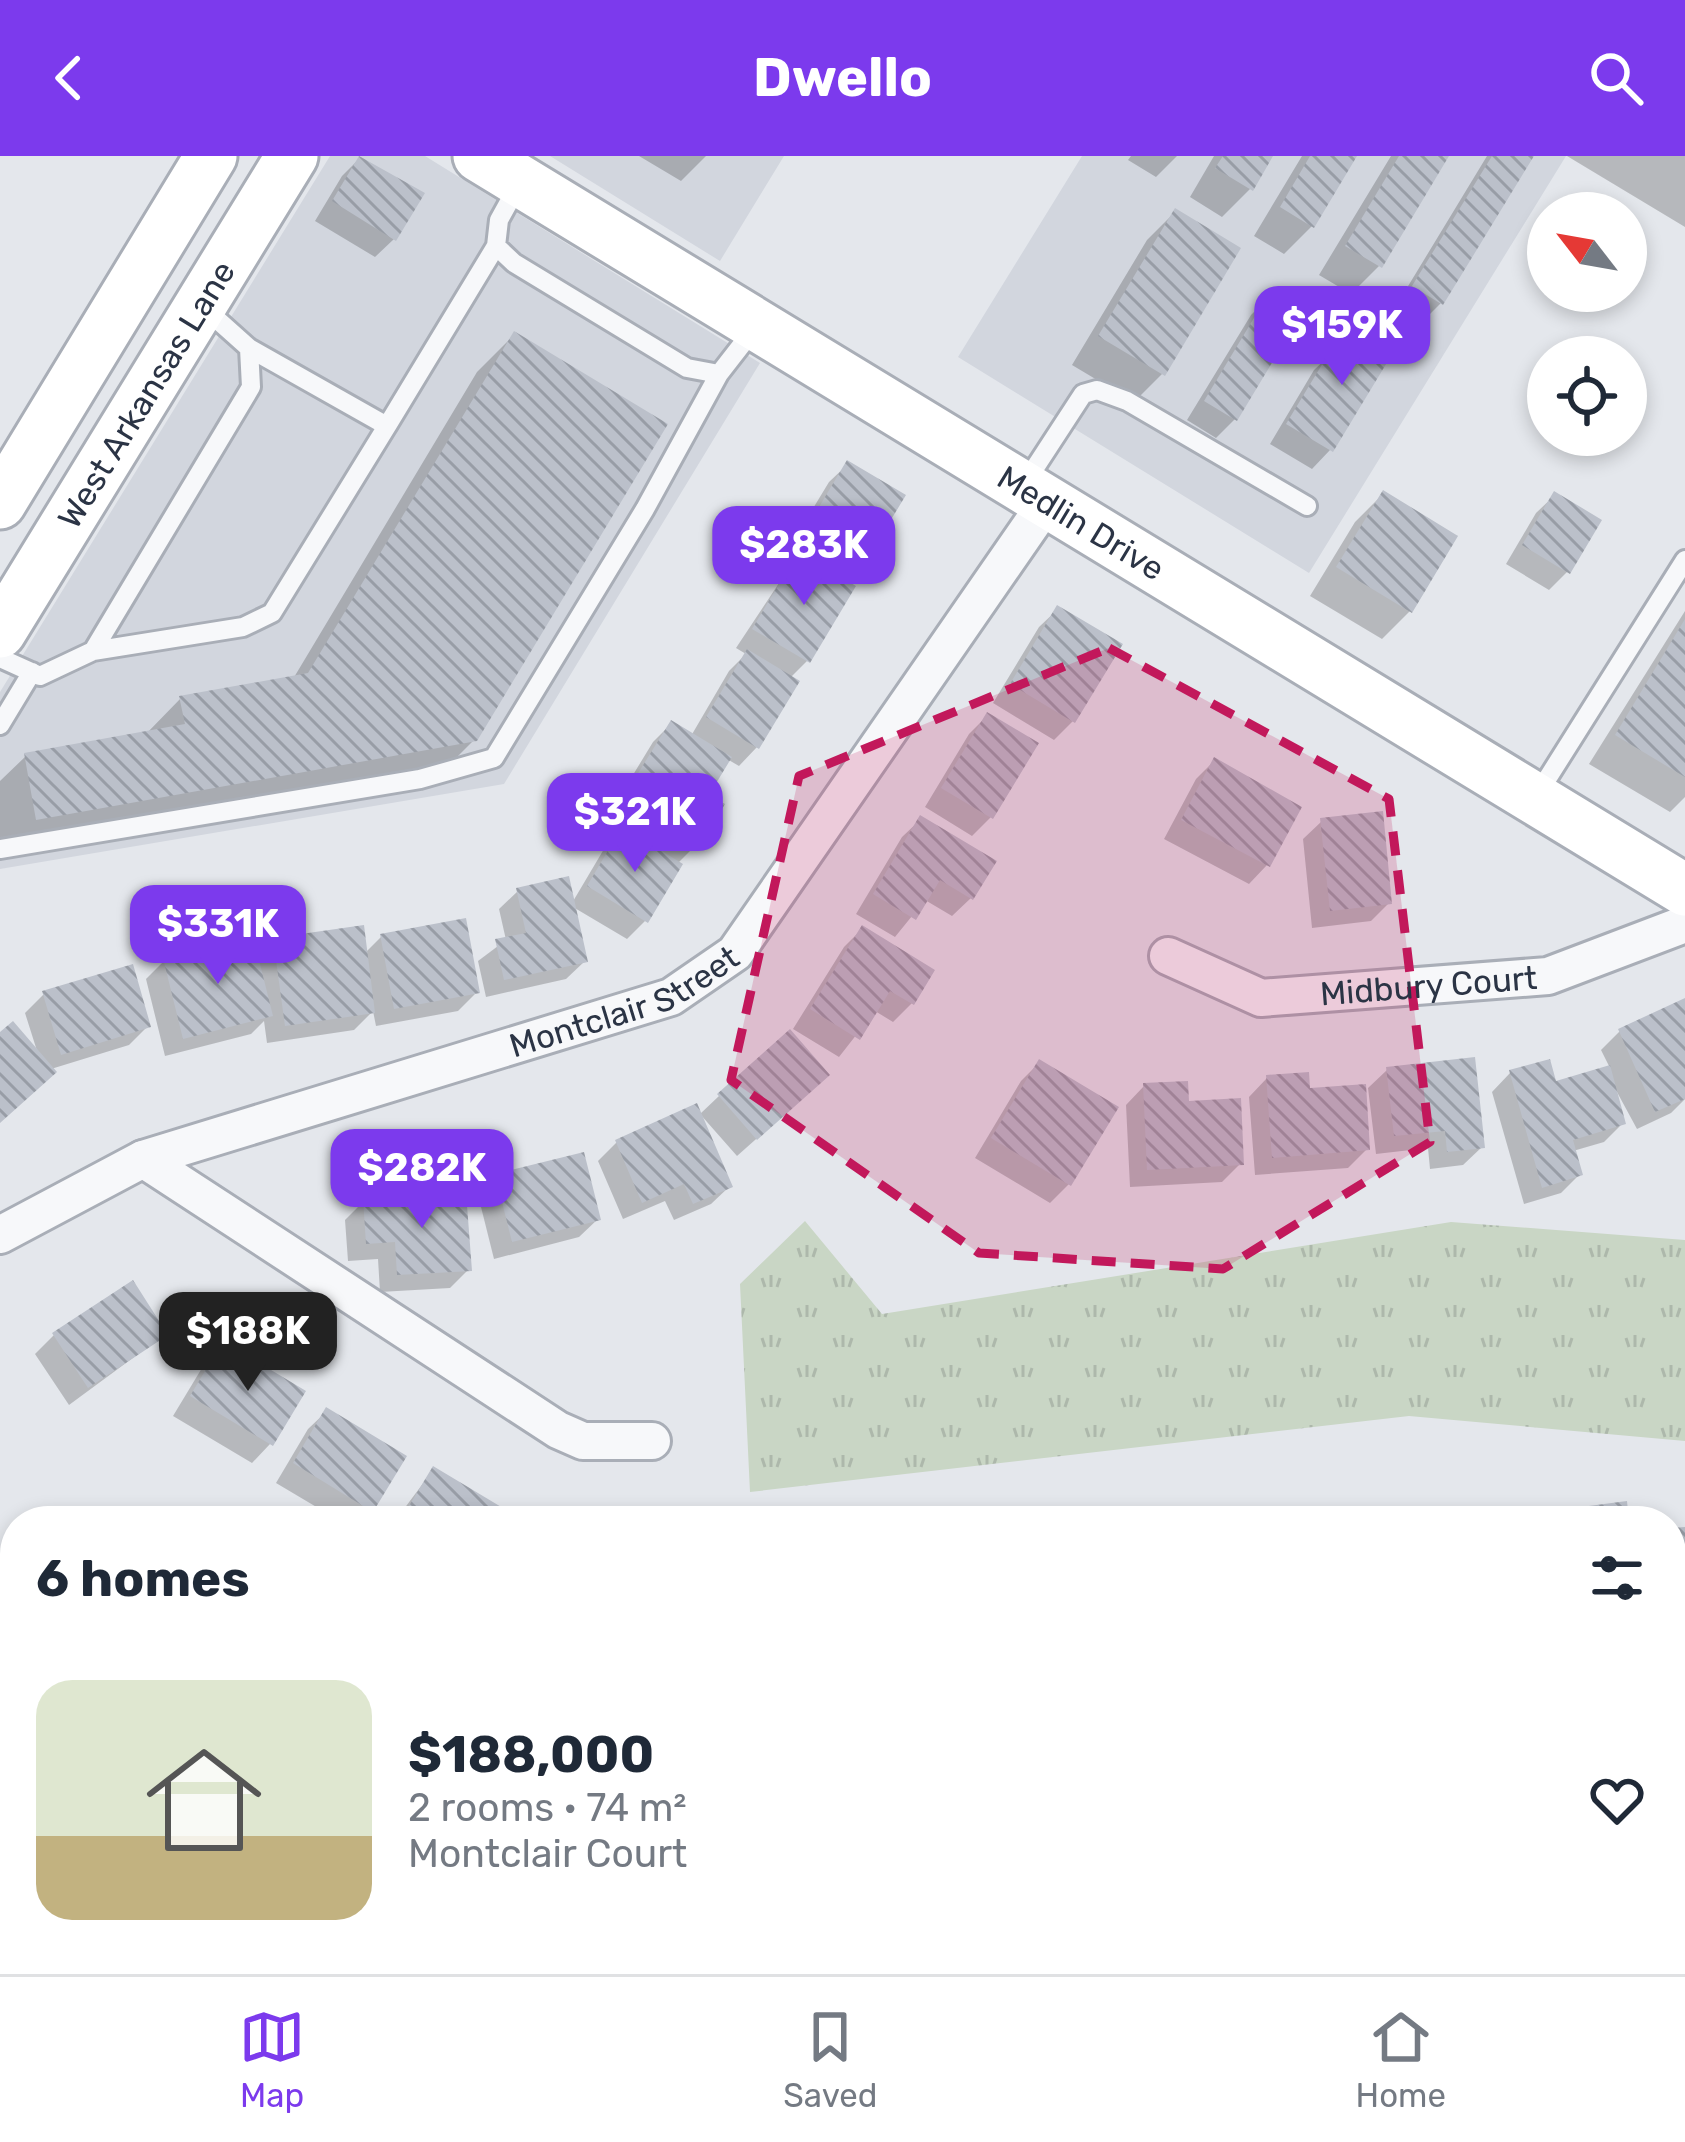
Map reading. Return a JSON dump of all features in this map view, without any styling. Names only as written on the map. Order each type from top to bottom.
[{"type":"street","name":"West Arkansas Lane","points":[[0,632],[292,156]]},
{"type":"street","name":"West Arkansas Lane","points":[[0,503],[196,164]]},
{"type":"street","name":"Medlin Drive","points":[[500,169],[1682,891]]},
{"type":"street","name":"Montclair Street","points":[[0,1235],[143,1159],[671,997],[736,953],[1035,494]]},
{"type":"street","name":"Midbury Court","points":[[1168,956],[1211,980],[1261,998],[1548,976],[1595,962],[1642,935],[1682,891]]},
{"type":"street","points":[[143,1159],[558,1430],[583,1441],[652,1441]]},
{"type":"lane","points":[[0,658],[40,676],[93,651],[243,627],[272,614],[496,246],[500,169]]},
{"type":"lane","points":[[496,246],[514,263],[687,368],[719,374]]},
{"type":"lane","points":[[200,305],[249,348],[387,426]]},
{"type":"lane","points":[[0,849],[420,779],[494,758],[645,508],[719,374],[757,325]]},
{"type":"lane","points":[[93,651],[250,387],[249,348]]},
{"type":"lane","points":[[1035,494],[1083,394],[1097,390],[1127,401],[1307,506]]},
{"type":"lane","points":[[1535,799],[1685,560]]},
{"type":"lane","points":[[0,725],[32,672]]},
{"type":"highlighted area","points":[[1109,648],[1389,799],[1430,1142],[1223,1269],[979,1253],[731,1080],[799,776]]},
{"type":"shaded area","points":[[330,156],[425,156],[760,363],[504,784],[0,869],[0,692]]},
{"type":"shaded area","points":[[550,156],[784,156],[720,261]]},
{"type":"shaded area","points":[[1082,156],[1566,156],[1544,192],[1527,192],[1527,219],[1309,573],[958,357]]},
{"type":"green space","points":[[805,1221],[882,1314],[1451,1222],[1685,1240],[1685,1441],[1409,1416],[750,1492],[740,1284]]},
{"type":"building","points":[[359,156],[425,193],[396,241],[332,201]]},
{"type":"building","points":[[1223,156],[1273,156],[1253,191],[1215,168]]},
{"type":"building","points":[[1310,156],[1357,156],[1314,228],[1280,207]]},
{"type":"building","points":[[1399,156],[1449,156],[1382,268],[1345,246]]},
{"type":"building","points":[[1492,156],[1534,156],[1443,305],[1412,286]]},
{"type":"building","points":[[1175,208],[1241,248],[1165,376],[1098,336]]},
{"type":"building","points":[[1269,293],[1302,313],[1237,421],[1204,401]]},
{"type":"building","points":[[1368,322],[1400,341],[1333,452],[1286,424],[1332,348],[1346,357]]},
{"type":"building","points":[[514,331],[668,424],[477,741],[36,820],[24,753],[185,724],[179,696],[308,673]]},
{"type":"building","points":[[847,460],[906,495],[861,569],[803,534]]},
{"type":"building","points":[[1383,490],[1458,536],[1412,613],[1336,567]]},
{"type":"building","points":[[1554,491],[1602,520],[1570,574],[1522,545]]},
{"type":"building","points":[[798,552],[856,586],[810,663],[752,629]]},
{"type":"building","points":[[1057,605],[1123,644],[1075,723],[1010,684]]},
{"type":"building","points":[[1685,619],[1685,777],[1615,735]]},
{"type":"building","points":[[747,649],[800,681],[759,749],[706,717]]},
{"type":"building","points":[[987,712],[1039,743],[993,819],[941,788]]},
{"type":"building","points":[[671,720],[732,757],[709,795],[725,804],[701,843],[624,796]]},
{"type":"building","points":[[1214,757],[1302,807],[1270,867],[1181,820]]},
{"type":"building","points":[[1383,811],[1392,904],[1330,911],[1320,818]]},
{"type":"building","points":[[920,815],[997,861],[973,900],[940,880],[916,920],[873,894]]},
{"type":"building","points":[[622,827],[683,864],[648,923],[587,886]]},
{"type":"building","points":[[569,876],[588,962],[504,980],[495,939],[526,933],[516,888]]},
{"type":"building","points":[[466,918],[480,993],[394,1009],[380,934]]},
{"type":"building","points":[[364,925],[375,1013],[285,1026],[273,938]]},
{"type":"building","points":[[862,925],[935,970],[914,1005],[890,991],[860,1040],[810,1009]]},
{"type":"building","points":[[253,936],[273,1016],[183,1039],[163,958]]},
{"type":"building","points":[[133,964],[151,1027],[61,1055],[42,991]]},
{"type":"building","points":[[1685,998],[1685,1099],[1655,1112],[1618,1029]]},
{"type":"building","points":[[13,1021],[57,1072],[0,1123],[0,1032]]},
{"type":"building","points":[[790,1029],[830,1075],[757,1140],[717,1094]]},
{"type":"building","points":[[1475,1057],[1485,1148],[1447,1152],[1445,1131],[1394,1136],[1386,1067]]},
{"type":"building","points":[[1039,1059],[1119,1107],[1071,1186],[991,1138]]},
{"type":"building","points":[[1550,1059],[1556,1081],[1610,1065],[1626,1124],[1573,1140],[1583,1175],[1542,1188],[1509,1070]]},
{"type":"building","points":[[1309,1072],[1310,1088],[1366,1084],[1370,1150],[1272,1158],[1266,1075]]},
{"type":"building","points":[[1188,1081],[1189,1101],[1241,1098],[1244,1165],[1147,1170],[1143,1083]]},
{"type":"building","points":[[697,1103],[733,1187],[693,1204],[684,1184],[642,1203],[615,1140]]},
{"type":"building","points":[[584,1152],[601,1220],[512,1242],[495,1174]]},
{"type":"building","points":[[466,1192],[472,1271],[397,1275],[395,1242],[366,1244],[363,1198]]},
{"type":"building","points":[[133,1280],[168,1335],[88,1388],[52,1333]]},
{"type":"building","points":[[223,1341],[306,1391],[273,1446],[190,1396]]},
{"type":"building","points":[[326,1407],[407,1456],[377,1506],[363,1506],[293,1463]]},
{"type":"building","points":[[433,1466],[500,1506],[409,1506]]},
{"type":"building","points":[[1627,1501],[1628,1506],[1589,1506]]}]
